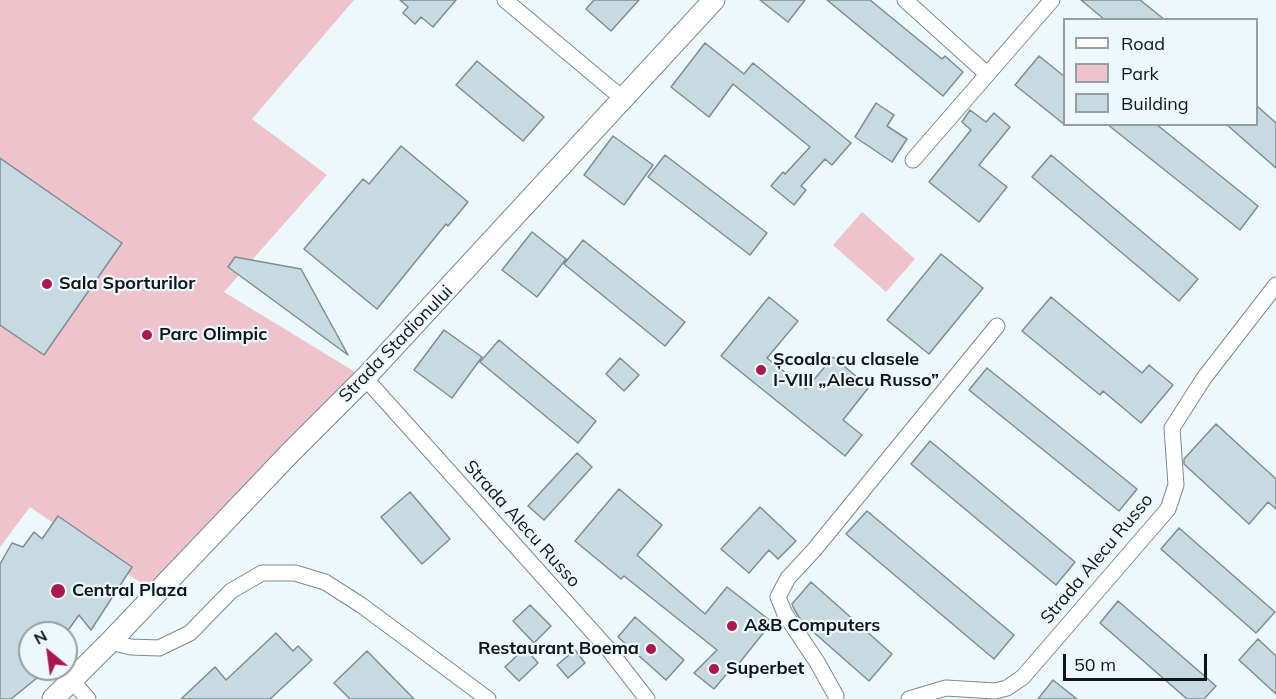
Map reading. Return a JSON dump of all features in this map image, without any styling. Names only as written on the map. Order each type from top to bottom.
[{"type":"street","points":[[505,0],[622,98]]},
{"type":"street","name":"Strada Stadionului","points":[[78,675],[281,462],[365,378],[714,0]]},
{"type":"street","points":[[905,0],[987,74]]},
{"type":"street","points":[[913,160],[1052,0]]},
{"type":"street","name":"Strada Alecu Russo","points":[[909,699],[946,688],[995,691],[1023,677],[1168,509],[1176,485],[1172,428],[1224,352],[1276,285]]},
{"type":"street","points":[[837,698],[817,662],[785,614],[778,597],[788,578],[814,550],[996,326]]},
{"type":"street","name":"Strada Alecu Russo","points":[[365,378],[609,650],[647,699]]},
{"type":"street","points":[[110,642],[131,648],[159,648],[190,633],[231,591],[262,573],[295,573],[325,582],[361,605],[488,699]]},
{"type":"street","points":[[72,681],[88,699]]},
{"type":"street","name":"Strada Stadionului","points":[[53,699],[72,681]]},
{"type":"green space","name":"Parc Olimpic","points":[[0,0],[354,0],[252,119],[327,175],[224,292],[365,378],[156,593],[30,507],[0,547]]},
{"type":"green space","points":[[862,212],[915,259],[886,292],[833,245]]},
{"type":"building","points":[[400,0],[456,0],[433,27],[421,17],[415,24],[403,13],[408,7]]},
{"type":"building","points":[[594,0],[639,0],[611,31],[586,9]]},
{"type":"building","points":[[760,0],[805,0],[788,22]]},
{"type":"building","points":[[827,0],[870,0],[942,59],[945,56],[963,72],[943,96]]},
{"type":"building","points":[[1081,0],[1140,0],[1162,18],[1103,18]]},
{"type":"building","points":[[705,43],[744,74],[753,63],[851,143],[832,165],[825,159],[801,186],[806,190],[794,205],[771,186],[810,147],[733,84],[709,117],[671,87]]},
{"type":"building","points":[[1039,56],[1063,75],[1063,123],[1015,85]]},
{"type":"building","points":[[477,61],[544,117],[523,141],[456,85]]},
{"type":"building","points":[[876,103],[894,115],[887,126],[907,139],[892,162],[855,137]]},
{"type":"building","points":[[1258,107],[1276,123],[1276,168],[1228,126],[1258,126]]},
{"type":"building","points":[[970,110],[986,122],[994,113],[1010,127],[979,165],[1007,187],[979,222],[929,182],[971,130],[962,122]]},
{"type":"building","points":[[1110,126],[1158,126],[1258,206],[1240,230]]},
{"type":"building","points":[[613,136],[653,165],[624,205],[584,175]]},
{"type":"building","points":[[401,146],[468,202],[448,226],[446,224],[377,309],[304,249],[363,179],[369,184]]},
{"type":"building","points":[[665,155],[767,233],[750,255],[648,177]]},
{"type":"building","points":[[1051,155],[1198,279],[1179,301],[1032,177]]},
{"type":"building","name":"Sala Sporturilor","points":[[0,158],[122,243],[44,355],[0,325]]},
{"type":"building","points":[[532,232],[566,259],[537,297],[502,270]]},
{"type":"building","points":[[583,240],[685,322],[665,346],[564,264]]},
{"type":"building","points":[[941,254],[983,288],[929,354],[887,320]]},
{"type":"building","points":[[235,257],[301,269],[348,355],[228,267]]},
{"type":"building","name":"Școala cu clasele I-VIII „Alecu Russo”","points":[[769,297],[798,321],[767,358],[806,389],[833,357],[869,387],[843,420],[862,435],[845,456],[721,356]]},
{"type":"building","points":[[1051,297],[1142,373],[1149,365],[1173,385],[1141,423],[1103,391],[1100,395],[1022,331]]},
{"type":"building","points":[[444,330],[482,357],[452,398],[414,370]]},
{"type":"building","points":[[499,340],[596,421],[578,443],[480,362]]},
{"type":"building","points":[[620,358],[639,375],[624,391],[606,374]]},
{"type":"building","points":[[987,368],[1137,489],[1119,511],[969,390]]},
{"type":"building","points":[[1216,424],[1276,479],[1276,509],[1268,502],[1249,524],[1184,464],[1184,459]]},
{"type":"building","points":[[930,441],[1075,562],[1056,585],[911,464]]},
{"type":"building","points":[[577,453],[592,467],[544,520],[528,506]]},
{"type":"building","points":[[619,489],[662,525],[637,555],[705,614],[727,587],[772,622],[737,666],[735,664],[714,689],[694,673],[717,650],[624,576],[621,579],[575,541]]},
{"type":"building","points":[[410,492],[450,539],[422,564],[381,517]]},
{"type":"building","points":[[760,507],[796,541],[778,559],[769,550],[749,573],[721,549]]},
{"type":"building","points":[[867,511],[1014,635],[994,659],[846,534]]},
{"type":"building","name":"Central Plaza","points":[[58,516],[132,567],[91,630],[79,615],[75,621],[18,621],[18,681],[33,681],[11,699],[0,699],[0,564],[12,543],[23,547],[34,532],[42,539]]},
{"type":"building","points":[[1179,528],[1275,612],[1256,633],[1161,549]]},
{"type":"building","points":[[811,582],[892,654],[869,681],[802,622],[794,609],[792,604]]},
{"type":"building","points":[[1118,601],[1216,686],[1204,699],[1187,699],[1100,623]]},
{"type":"building","points":[[530,605],[551,626],[534,643],[513,621]]},
{"type":"building","name":"Restaurant Boema","points":[[635,617],[684,660],[666,680],[618,637]]},
{"type":"building","points":[[276,633],[293,651],[298,646],[312,660],[270,699],[181,699],[215,667],[226,680]]},
{"type":"building","points":[[1258,639],[1276,656],[1276,694],[1239,660]]},
{"type":"building","points":[[525,648],[538,663],[519,681],[505,667]]},
{"type":"building","points":[[575,650],[585,663],[568,678],[557,665]]},
{"type":"building","points":[[367,651],[414,699],[350,699],[334,683]]},
{"type":"building","points":[[1053,680],[1077,699],[1038,699]]},
{"type":"place","name":"Sala Sporturilor","points":[[47,284]]},
{"type":"place","name":"Parc Olimpic","points":[[147,335]]},
{"type":"place","name":"Școala cu clasele I-VIII „Alecu Russo”","points":[[761,370]]},
{"type":"place","name":"Central Plaza","points":[[58,591]]},
{"type":"place","name":"A&B Computers","points":[[732,626]]},
{"type":"place","name":"Restaurant Boema","points":[[651,649]]},
{"type":"place","name":"Superbet","points":[[714,669]]}]
